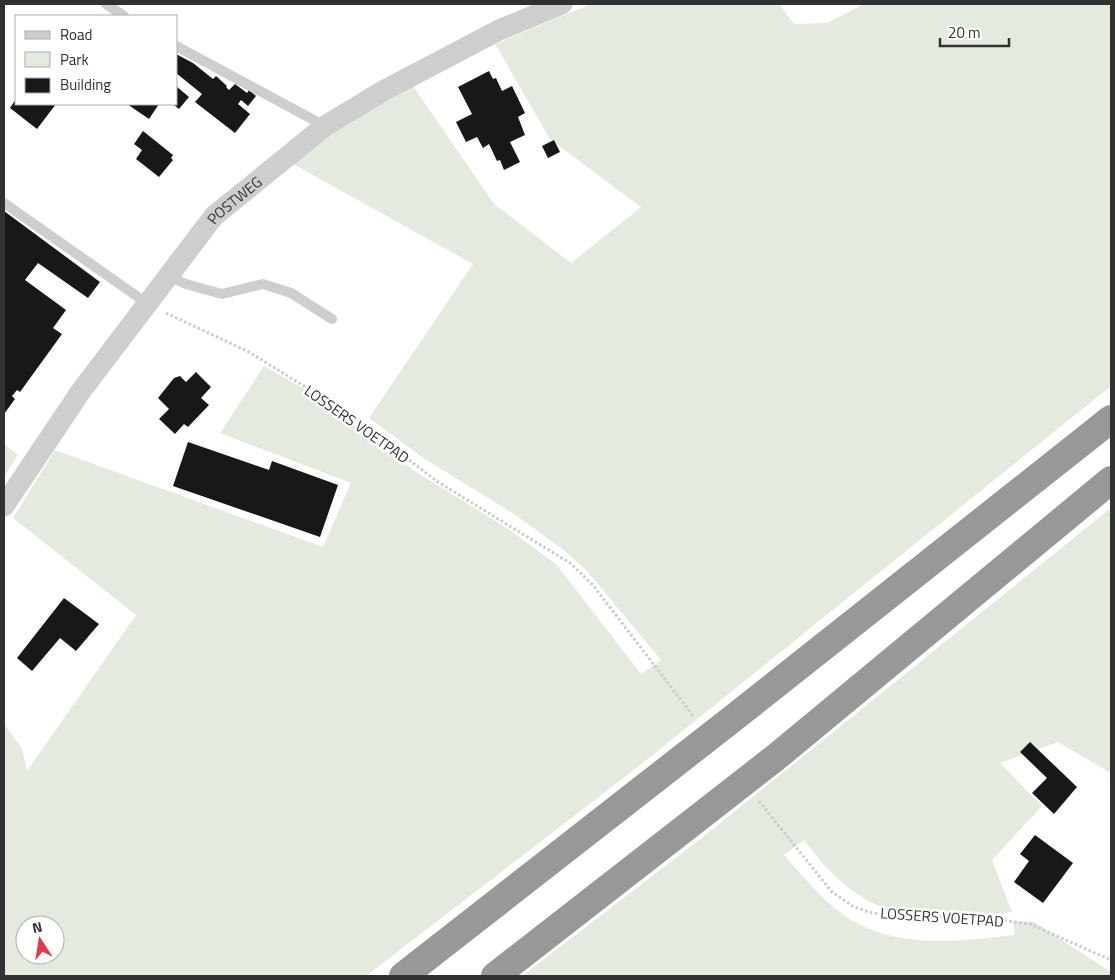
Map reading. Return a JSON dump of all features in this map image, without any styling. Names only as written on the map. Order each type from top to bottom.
[{"type":"highway","points":[[403,976],[736,716],[1111,418]]},
{"type":"highway","points":[[495,976],[775,758],[1111,480]]},
{"type":"street","name":"POSTWEG","points":[[4,506],[81,391],[214,216],[325,126],[382,90],[499,30],[562,4]]},
{"type":"lane","points":[[106,4],[122,15]]},
{"type":"lane","points":[[178,47],[325,126]]},
{"type":"lane","points":[[4,203],[148,304]]},
{"type":"lane","points":[[169,276],[186,284],[222,294],[263,284],[291,292],[332,319]]},
{"type":"path","name":"LOSSERS VOETPAD","points":[[148,304],[265,362],[346,412],[438,482],[570,562],[592,584],[654,667]]},
{"type":"path","name":"LOSSERS VOETPAD","points":[[793,843],[832,892],[854,907],[872,913],[901,917],[992,919],[1030,924],[1111,960]]},
{"type":"green space","points":[[591,4],[779,4],[794,24],[827,23],[864,4],[1111,4],[1111,386],[644,762],[366,976],[4,976],[4,723],[22,749],[27,771],[136,615],[13,518],[55,450],[323,547],[351,483],[220,433],[264,366],[308,391],[413,470],[508,529],[556,564],[641,674],[661,660],[587,571],[565,551],[517,516],[422,457],[369,418],[473,264],[291,163],[320,137],[411,83],[494,204],[571,263],[641,207],[550,139],[495,44]]},
{"type":"green space","points":[[4,444],[18,455],[4,477]]},
{"type":"green space","points":[[1111,508],[1111,773],[1058,742],[1000,763],[1042,806],[992,860],[1012,912],[947,917],[920,916],[895,911],[871,902],[849,888],[827,868],[804,840],[784,855],[834,907],[853,921],[872,930],[891,936],[912,939],[953,941],[1015,935],[1013,921],[1034,922],[1111,972],[1111,976],[522,976],[703,837]]},
{"type":"building","points":[[178,55],[193,63],[213,79],[216,76],[229,90],[235,84],[247,93],[249,90],[256,96],[248,106],[241,100],[238,104],[250,114],[235,133],[195,102],[202,94],[178,75]]},
{"type":"building","points":[[489,71],[493,79],[496,78],[502,91],[512,86],[525,113],[518,117],[525,135],[510,142],[520,162],[504,170],[500,160],[497,161],[489,144],[483,148],[477,137],[466,142],[456,122],[472,114],[458,87]]},
{"type":"building","points":[[178,88],[189,97],[179,109],[174,105],[178,105]]},
{"type":"building","points":[[15,100],[15,105],[55,105],[37,129],[10,108]]},
{"type":"building","points":[[128,105],[158,105],[149,119]]},
{"type":"building","points":[[143,131],[173,155],[171,158],[173,160],[159,177],[136,159],[142,150],[134,144]]},
{"type":"building","points":[[554,140],[560,152],[548,158],[542,146]]},
{"type":"building","points":[[4,211],[100,282],[88,298],[38,263],[25,280],[66,310],[53,328],[62,334],[20,392],[17,390],[12,396],[15,399],[4,414]]},
{"type":"building","points":[[196,372],[211,387],[201,398],[209,405],[188,427],[184,424],[175,434],[159,419],[169,409],[158,398],[174,378],[180,376],[186,382]]},
{"type":"building","points":[[188,442],[269,470],[272,461],[338,485],[320,537],[173,486]]},
{"type":"building","points":[[64,598],[99,624],[76,651],[60,638],[32,671],[17,658]]},
{"type":"building","points":[[1030,742],[1077,787],[1054,814],[1032,793],[1047,778],[1020,752]]},
{"type":"building","points":[[1035,835],[1073,863],[1043,903],[1014,882],[1029,861],[1020,854]]}]
